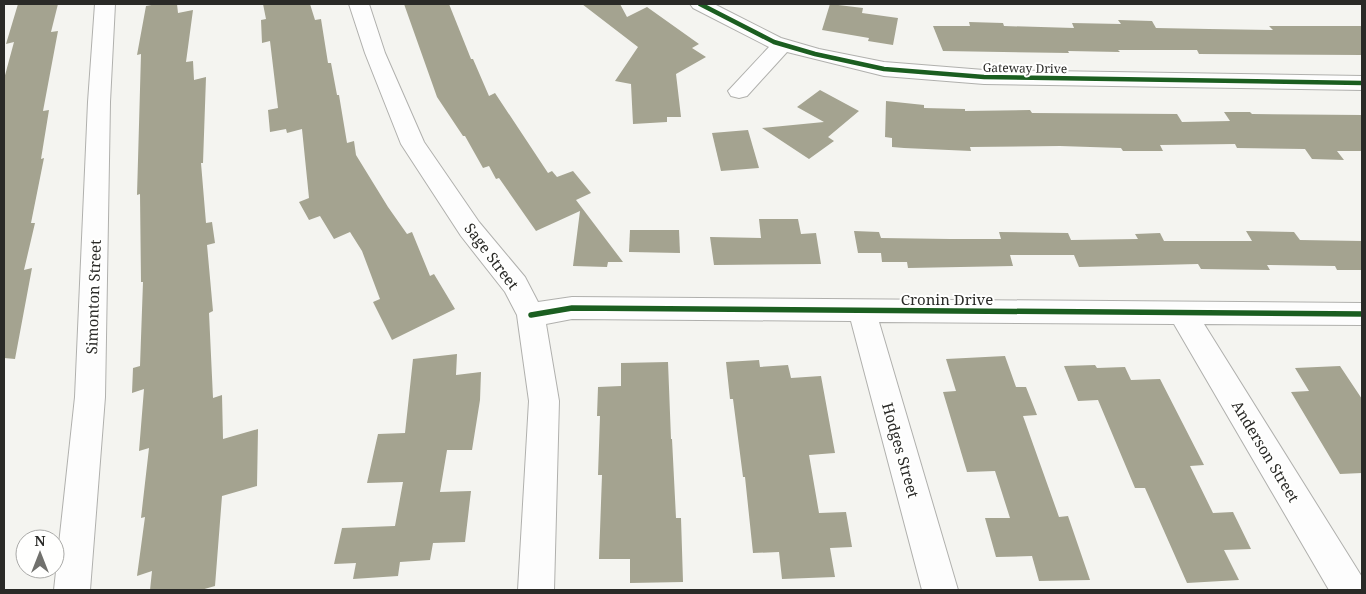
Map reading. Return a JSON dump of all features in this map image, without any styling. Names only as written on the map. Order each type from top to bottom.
[{"type":"street","name":"Simonton Street","points":[[72,590],[90,397],[99,102],[105,4]]},
{"type":"street","name":"Sage Street","points":[[359,4],[375,52],[413,144],[470,229],[515,285],[531,315],[544,401],[536,590]]},
{"type":"street","name":"Gateway Drive","points":[[700,4],[774,42],[815,54],[884,69],[984,77],[1362,83]]},
{"type":"street","points":[[739,91],[783,44]]},
{"type":"street","name":"Cronin Drive","points":[[531,315],[572,308],[1362,314]]},
{"type":"street","name":"Hodges Street","points":[[862,311],[940,590]]},
{"type":"street","name":"Anderson Street","points":[[1182,312],[1349,590]]},
{"type":"building","points":[[18,4],[58,4],[51,32],[58,31],[43,111],[49,110],[41,159],[44,158],[31,223],[35,223],[24,270],[32,268],[15,359],[4,358],[4,79],[14,42],[6,44]]},
{"type":"building","points":[[177,4],[178,13],[193,10],[186,62],[193,61],[194,80],[206,77],[203,163],[201,163],[206,223],[212,222],[215,243],[207,245],[213,311],[209,313],[213,398],[222,395],[223,439],[258,429],[257,486],[222,496],[215,586],[201,590],[150,590],[152,571],[137,576],[145,517],[141,518],[149,448],[139,451],[144,389],[132,393],[133,368],[140,366],[143,282],[141,282],[140,194],[137,195],[141,54],[137,55],[146,6]]},
{"type":"building","points":[[263,4],[310,4],[315,20],[321,19],[328,63],[331,63],[337,95],[339,95],[347,143],[354,141],[356,155],[407,234],[412,232],[430,276],[434,274],[455,309],[392,340],[373,302],[380,299],[362,251],[350,232],[334,239],[320,216],[309,220],[299,202],[309,198],[302,129],[287,133],[286,129],[270,132],[268,110],[278,108],[270,41],[262,43],[261,20],[266,19]]},
{"type":"building","points":[[404,4],[449,4],[471,59],[473,59],[489,96],[495,93],[548,173],[552,171],[557,177],[573,171],[591,193],[576,200],[623,262],[608,262],[607,267],[573,266],[580,211],[536,231],[499,178],[496,179],[489,166],[483,168],[465,136],[463,136],[437,97]]},
{"type":"building","points":[[582,4],[620,4],[627,17],[647,7],[699,44],[692,48],[706,57],[676,74],[681,117],[667,117],[667,122],[633,124],[631,84],[615,81],[638,47]]},
{"type":"building","points":[[830,4],[863,8],[862,13],[898,18],[893,45],[868,41],[869,38],[822,30]]},
{"type":"building","points":[[1118,20],[1152,21],[1156,28],[1273,30],[1269,26],[1362,26],[1362,55],[1199,54],[1197,50],[1068,51],[1069,53],[943,51],[933,26],[970,26],[969,22],[1003,23],[1004,26],[1074,28],[1072,23],[1121,24]]},
{"type":"building","points":[[820,90],[859,111],[828,137],[834,141],[809,159],[762,128],[824,122],[797,107]]},
{"type":"building","points":[[886,101],[924,105],[924,108],[965,109],[965,111],[1030,110],[1032,113],[1177,114],[1182,122],[1230,121],[1224,112],[1362,115],[1362,151],[1337,151],[1344,160],[1312,159],[1305,149],[1237,148],[1235,144],[1160,145],[1163,151],[1123,151],[1121,148],[1060,146],[970,147],[971,151],[892,147],[892,138],[885,137]]},
{"type":"building","points":[[748,130],[759,168],[721,171],[712,133]]},
{"type":"building","points":[[759,219],[798,219],[801,234],[816,233],[821,264],[714,265],[710,237],[761,238]]},
{"type":"building","points":[[630,230],[679,230],[680,253],[629,252]]},
{"type":"building","points":[[854,231],[879,232],[881,238],[950,239],[1001,239],[999,232],[1068,233],[1071,240],[1138,239],[1135,234],[1160,233],[1164,241],[1252,241],[1246,231],[1294,232],[1300,240],[1362,241],[1362,270],[1337,270],[1335,266],[1267,265],[1270,270],[1201,269],[1198,264],[1079,267],[1074,255],[1010,255],[1013,266],[908,268],[907,262],[882,262],[881,253],[858,253]]},
{"type":"building","points":[[457,354],[456,375],[481,372],[480,400],[472,450],[447,450],[440,492],[471,491],[465,542],[433,543],[430,560],[400,562],[398,576],[353,579],[356,563],[334,564],[342,528],[395,526],[403,482],[367,483],[378,434],[405,433],[413,359]]},
{"type":"building","points":[[1005,356],[1016,387],[1026,387],[1037,415],[1023,416],[1059,517],[1068,516],[1090,580],[1039,581],[1032,556],[996,557],[985,518],[1010,518],[995,471],[967,472],[943,392],[956,391],[946,359]]},
{"type":"building","points":[[759,360],[760,367],[788,365],[791,378],[821,376],[835,453],[809,455],[819,513],[846,512],[852,547],[830,548],[835,577],[782,579],[779,552],[753,553],[745,477],[743,477],[733,399],[730,399],[726,362]]},
{"type":"building","points":[[668,362],[676,518],[681,518],[683,582],[630,583],[630,559],[599,559],[602,475],[598,475],[600,416],[597,416],[598,387],[621,386],[621,363]]},
{"type":"building","points":[[1095,365],[1097,368],[1125,367],[1131,380],[1160,379],[1204,465],[1190,466],[1213,513],[1233,512],[1251,549],[1224,550],[1239,580],[1187,583],[1145,488],[1135,488],[1098,400],[1078,401],[1064,366]]},
{"type":"building","points":[[1340,366],[1362,399],[1362,473],[1340,474],[1291,392],[1309,391],[1295,368]]},
{"type":"cycle path","points":[[700,4],[774,42],[815,54],[884,69],[984,77],[1362,83]]},
{"type":"cycle path","points":[[531,315],[572,308],[1362,314]]}]
